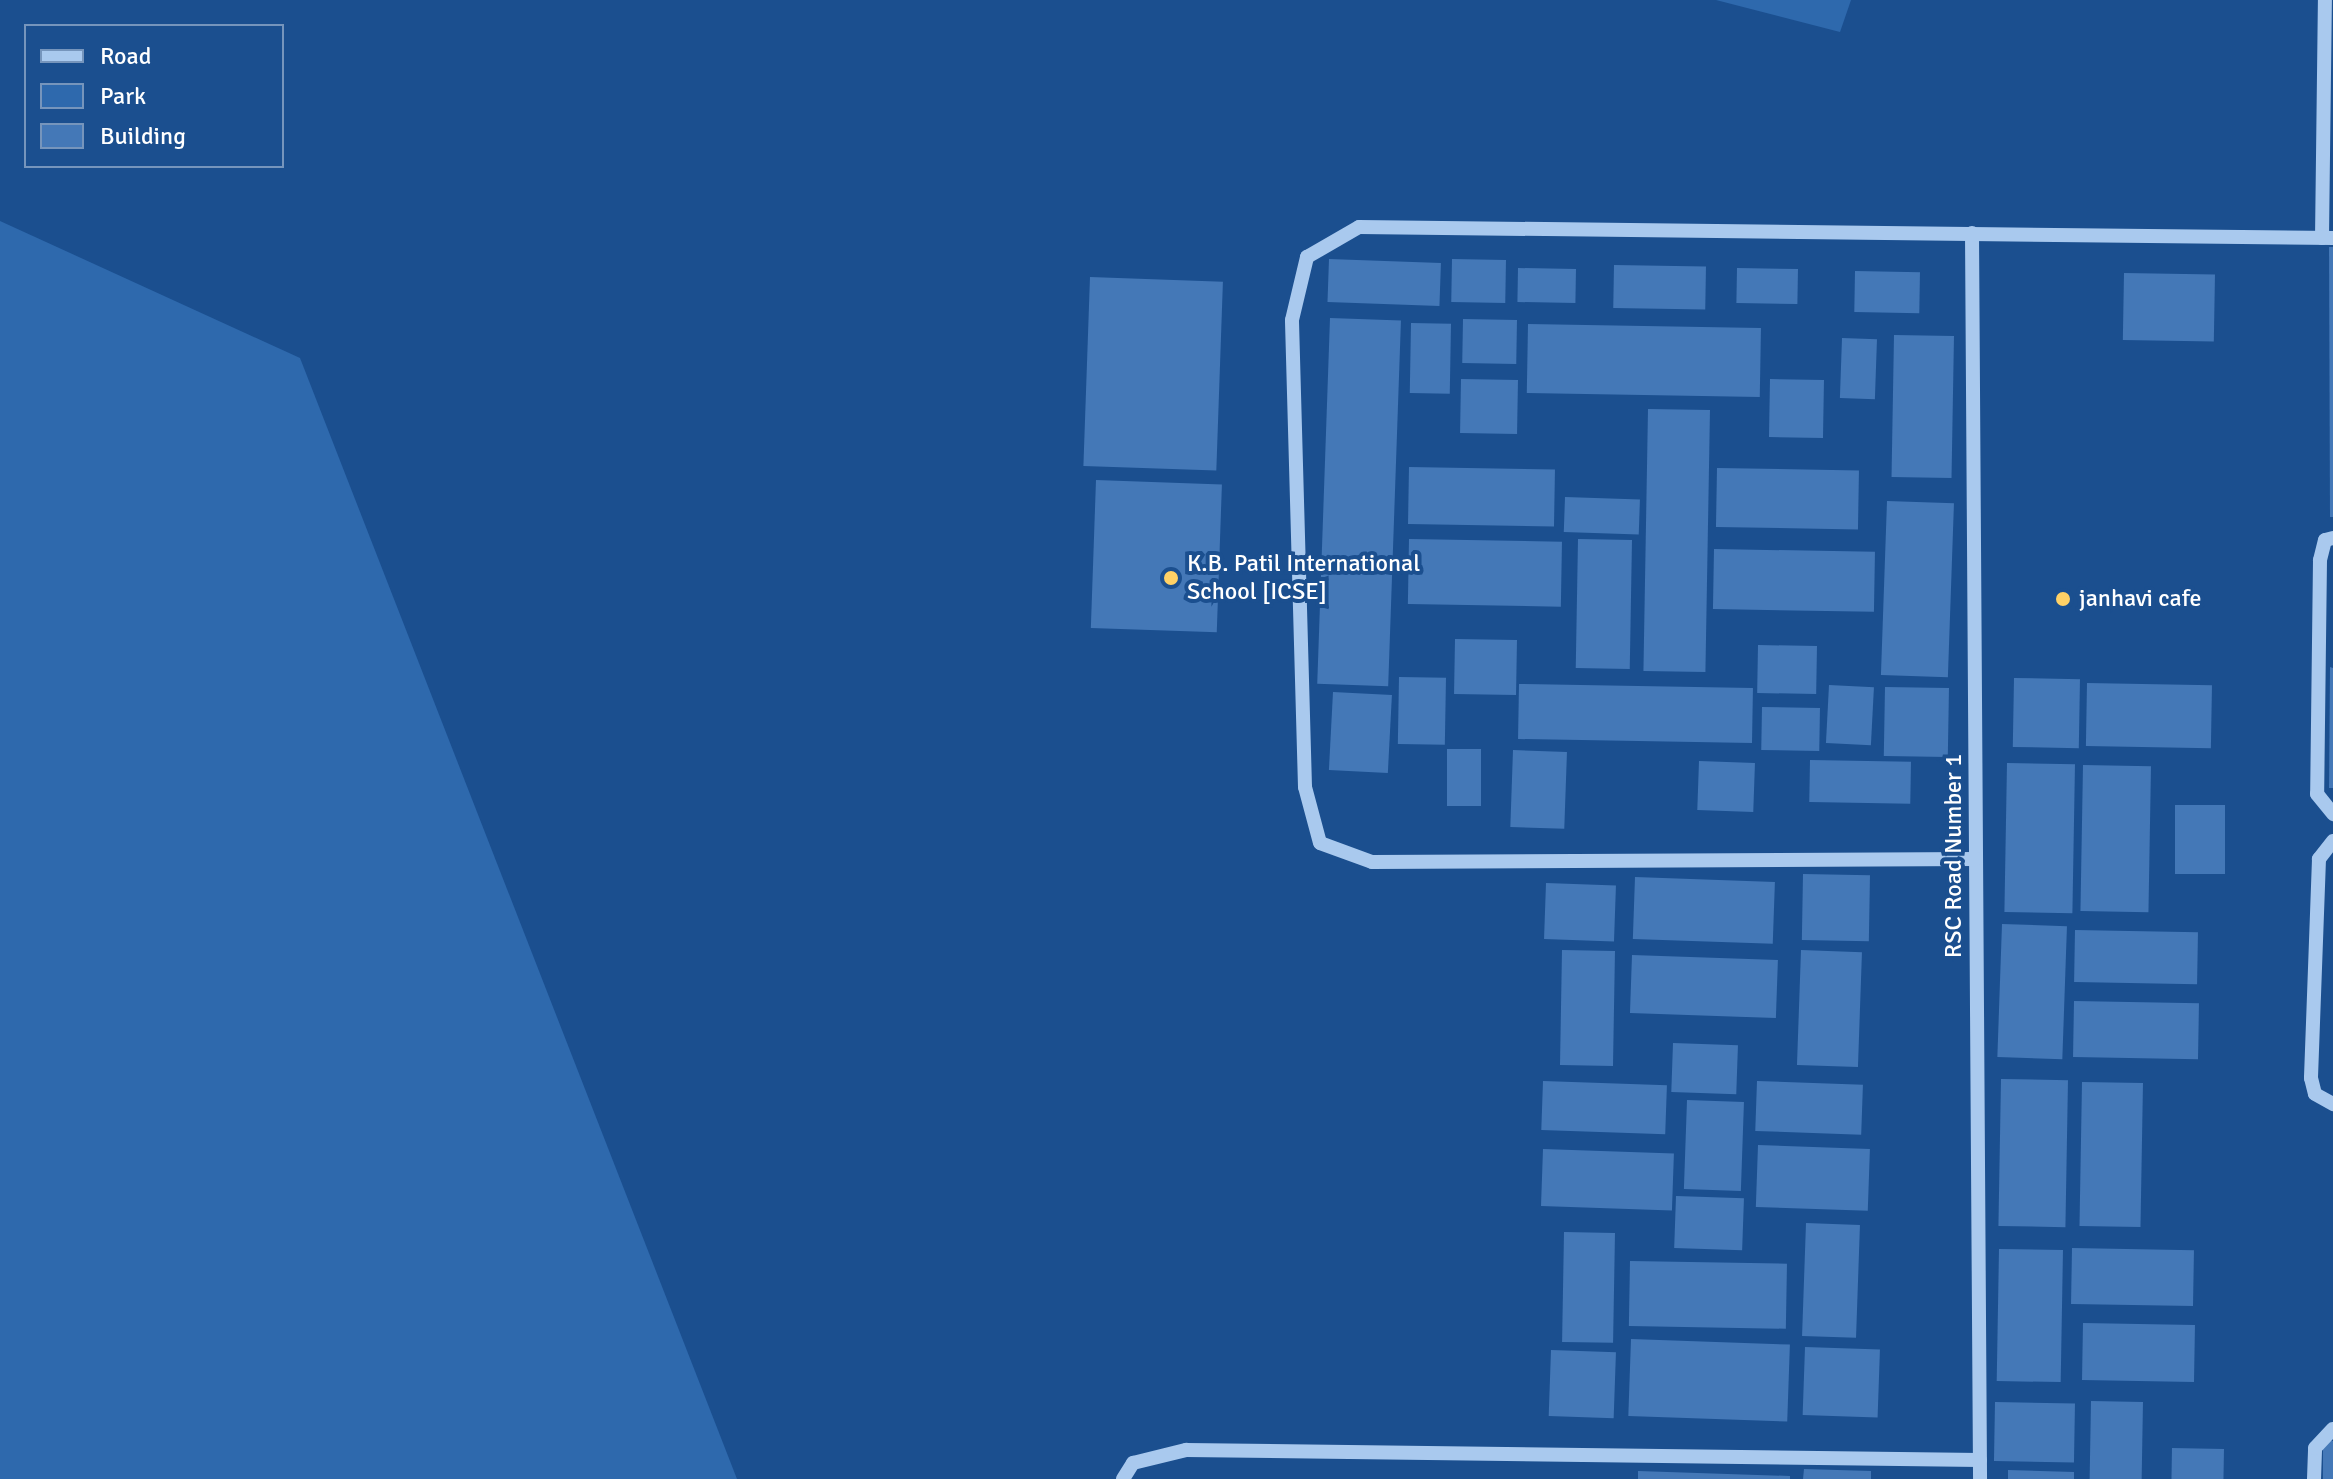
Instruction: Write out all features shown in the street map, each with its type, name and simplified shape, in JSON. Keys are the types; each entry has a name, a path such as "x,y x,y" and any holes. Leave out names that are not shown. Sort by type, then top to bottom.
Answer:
{"street":[{"path":"1976,859 1372,862 1320,843 1305,787 1292,320 1307,257 1359,227 2327,238 2325,0"},
{"name":"RSC Road Number 1","path":"1972,233 1980,1479"},
{"path":"2333,538 2325,540 2320,560 2317,794 2333,814"},
{"path":"2333,841 2319,859 2311,1078 2315,1094 2333,1104"},
{"path":"2314,1479 2315,1448 2333,1429"},
{"path":"1123,1479 1133,1463 1186,1450 1980,1460"}],"green space":[{"path":"1716,0 1851,0 1840,32"},
{"path":"0,221 300,358 737,1479 0,1479"}],"building":[{"path":"2329,247 2333,247 2333,517 2330,517"},
{"path":"1329,259 1441,263 1439,306 1327,302"},
{"path":"1452,259 1506,260 1505,303 1451,302"},
{"path":"1614,265 1706,267 1705,310 1613,308"},
{"path":"1518,268 1576,269 1575,303 1517,302"},
{"path":"1737,268 1798,269 1797,304 1736,303"},
{"path":"1855,271 1920,272 1919,313 1854,312"},
{"path":"2124,273 2215,275 2214,342 2123,340"},
{"path":"1090,277 1223,282 1216,471 1083,466"},
{"path":"1330,318 1401,320 1388,686 1317,684"},
{"path":"1463,319 1517,320 1516,364 1462,363"},
{"path":"1411,323 1451,324 1450,394 1410,393"},
{"path":"1528,324 1761,328 1760,397 1527,393"},
{"path":"1894,335 1954,336 1952,478 1892,477"},
{"path":"1842,338 1877,339 1875,399 1840,398"},
{"path":"1461,379 1518,380 1517,434 1460,433"},
{"path":"1770,379 1824,380 1823,438 1769,437"},
{"path":"1648,409 1710,410 1705,672 1643,671"},
{"path":"1409,467 1555,470 1554,527 1408,524"},
{"path":"1717,468 1859,470 1858,529 1716,527"},
{"path":"1096,480 1222,484 1217,632 1091,628"},
{"path":"1565,497 1640,500 1639,535 1564,532"},
{"path":"1887,501 1954,503 1948,677 1881,675"},
{"path":"1409,539 1562,542 1561,607 1408,604"},
{"path":"1578,539 1632,540 1630,669 1576,668"},
{"path":"1714,549 1875,552 1874,612 1713,609"},
{"path":"1455,639 1517,640 1516,695 1454,694"},
{"path":"1758,645 1817,646 1816,694 1757,693"},
{"path":"2330,667 2333,668 2333,788 2329,788"},
{"path":"1399,677 1446,678 1445,745 1398,744"},
{"path":"2014,678 2080,679 2079,748 2013,747"},
{"path":"2087,683 2212,685 2211,748 2086,746"},
{"path":"1519,684 1753,688 1752,743 1518,739"},
{"path":"1829,685 1874,687 1871,745 1826,743"},
{"path":"1885,687 1949,688 1948,757 1884,756"},
{"path":"1333,692 1392,695 1388,773 1329,770"},
{"path":"1762,707 1820,708 1819,751 1761,750"},
{"path":"1447,749 1481,749 1481,806 1447,806"},
{"path":"1513,750 1567,752 1564,829 1510,827"},
{"path":"1810,760 1911,762 1910,804 1809,802"},
{"path":"1699,761 1755,763 1753,812 1697,810"},
{"path":"2007,763 2075,764 2072,913 2004,912"},
{"path":"2083,765 2151,766 2148,912 2080,911"},
{"path":"2175,805 2225,805 2225,874 2175,874"},
{"path":"1803,874 1870,875 1869,941 1802,940"},
{"path":"1635,877 1775,882 1773,944 1633,939"},
{"path":"1546,883 1616,885 1614,941 1544,939"},
{"path":"2002,924 2067,926 2062,1059 1997,1057"},
{"path":"2075,930 2198,932 2197,984 2074,982"},
{"path":"1562,950 1615,951 1613,1066 1560,1065"},
{"path":"1801,950 1862,952 1858,1067 1797,1065"},
{"path":"1632,955 1778,960 1776,1018 1630,1013"},
{"path":"2074,1001 2199,1003 2198,1059 2073,1057"},
{"path":"1673,1043 1738,1045 1736,1094 1671,1092"},
{"path":"2001,1079 2068,1080 2065,1227 1998,1226"},
{"path":"1543,1081 1667,1085 1665,1134 1541,1130"},
{"path":"1757,1081 1863,1085 1861,1135 1755,1131"},
{"path":"2082,1082 2143,1083 2140,1227 2079,1226"},
{"path":"1687,1100 1744,1102 1741,1191 1684,1189"},
{"path":"1758,1145 1870,1149 1868,1211 1756,1207"},
{"path":"1543,1149 1674,1154 1672,1211 1541,1206"},
{"path":"1676,1196 1744,1198 1742,1250 1674,1248"},
{"path":"1806,1223 1860,1225 1856,1338 1802,1336"},
{"path":"1564,1232 1615,1233 1613,1343 1562,1342"},
{"path":"2072,1248 2194,1250 2193,1306 2071,1304"},
{"path":"1999,1249 2063,1250 2061,1382 1997,1381"},
{"path":"1630,1261 1787,1264 1786,1329 1629,1326"},
{"path":"2083,1323 2195,1325 2194,1382 2082,1380"},
{"path":"1631,1339 1790,1345 1787,1422 1628,1416"},
{"path":"1805,1347 1880,1350 1878,1418 1803,1415"},
{"path":"1551,1350 1616,1352 1614,1418 1549,1416"},
{"path":"2091,1401 2143,1402 2142,1479 2090,1479"},
{"path":"1995,1402 2075,1403 2074,1462 1994,1461"},
{"path":"2323,1441 2333,1441 2333,1479 2323,1479"},
{"path":"2172,1448 2224,1449 2223,1479 2171,1479"},
{"path":"1804,1469 1871,1471 1871,1479 1803,1479"},
{"path":"2008,1470 2074,1472 2074,1479 2008,1479"},
{"path":"1638,1471 1790,1476 1790,1479 1638,1479"}],"place":[{"name":"K.B. Patil International School [ICSE]","path":"1171,578"},
{"name":"janhavi cafe","path":"2063,599"}]}
